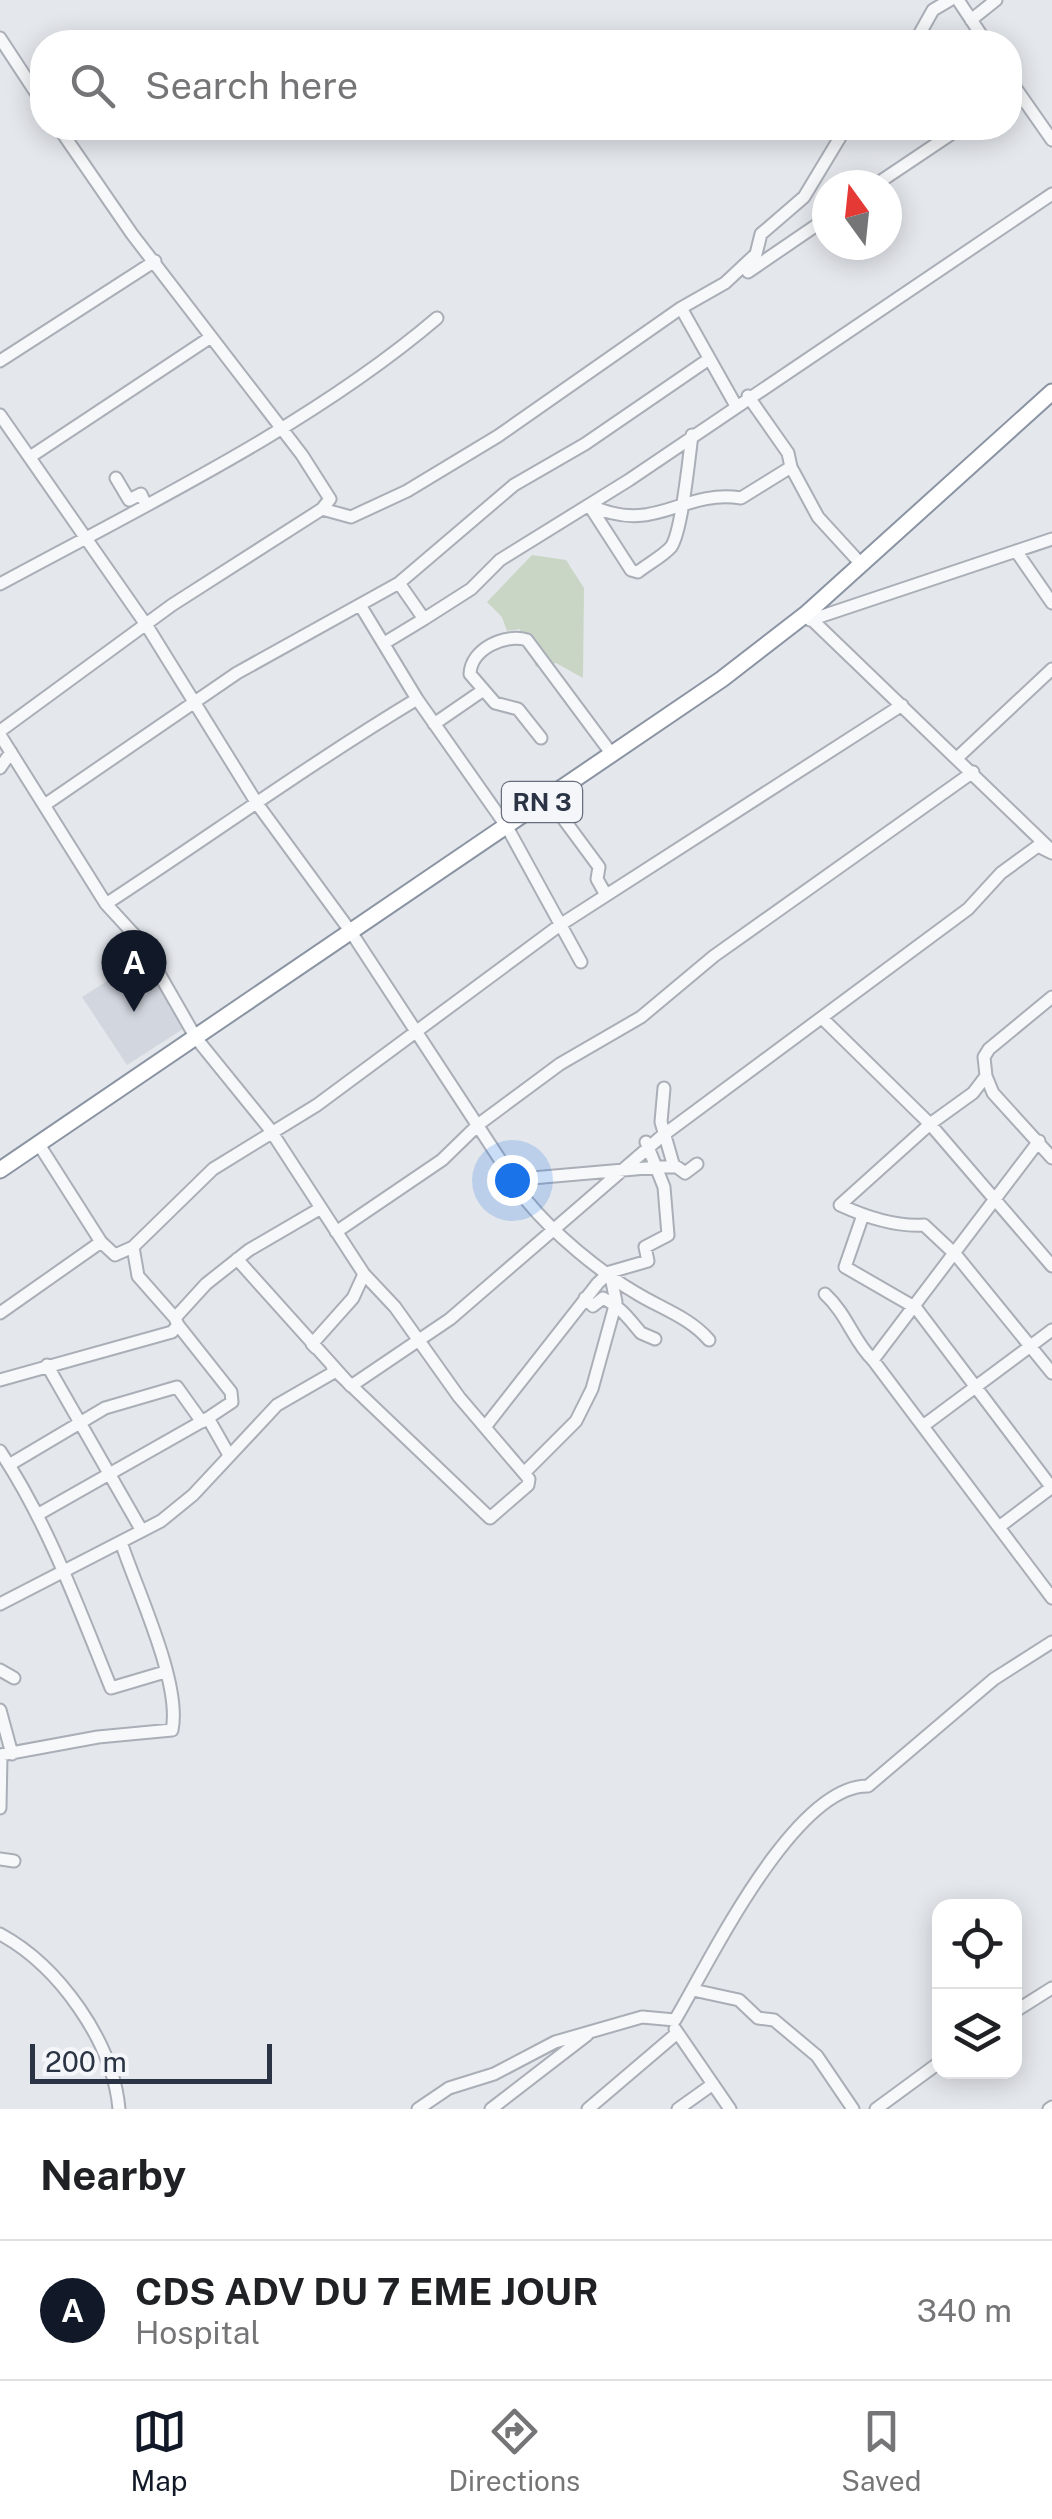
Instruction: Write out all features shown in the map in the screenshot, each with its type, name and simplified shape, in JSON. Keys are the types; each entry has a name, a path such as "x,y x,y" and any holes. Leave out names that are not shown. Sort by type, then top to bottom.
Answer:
{"highway":[{"name":"RN 3","path":"0,1170 808,618 861,564 1052,392"}],"street":[{"path":"922,30 933,10 950,0"},
{"path":"958,0 978,30"},
{"path":"971,20 996,0"},
{"path":"0,38 30,84"},
{"path":"1022,101 1052,140"},
{"path":"69,140 330,499 322,509 146,626 0,733 106,904 141,942 196,1038 273,1134 364,1274 524,1473 528,1484 490,1518 336,1371 237,1259"},
{"path":"683,312 748,265 756,254 761,234 804,196 838,140"},
{"path":"898,170 942,140"},
{"path":"386,642 471,589 500,560 589,505 1052,194"},
{"path":"322,509 352,516 407,491 498,436 812,228"},
{"path":"0,362 155,260"},
{"path":"683,312 736,404"},
{"path":"0,584 85,542 357,381 437,318"},
{"path":"30,456 211,337"},
{"path":"46,804 237,673 399,583 514,485 585,444 709,359"},
{"path":"748,396 788,453 791,468 818,517 861,564"},
{"path":"0,415 146,626 258,805 351,932 480,1124 509,1180 552,1231 631,1290 694,1322 709,1340"},
{"path":"589,505 631,570 638,572 670,546 680,524 692,435"},
{"path":"589,505 614,515 644,518 717,494 741,498 791,468"},
{"path":"116,478 128,500 141,494 146,505"},
{"path":"1052,539 808,618 973,772 1052,852"},
{"path":"1016,551 1052,603"},
{"path":"399,583 424,618"},
{"path":"360,605 434,724 507,827 581,962"},
{"path":"541,738 518,709 496,704 470,674 473,662 497,641 522,637 611,753"},
{"path":"957,758 1052,670"},
{"path":"434,724 482,691"},
{"path":"106,904 258,805 324,755 417,698"},
{"path":"114,1254 133,1246 213,1169 273,1134 560,925 902,704"},
{"path":"0,768 11,752"},
{"path":"336,1232 442,1160 480,1124 560,1064 641,1016 714,956 973,772"},
{"path":"548,798 599,867 597,879 606,894"},
{"path":"352,1386 450,1319 647,1144 666,1134 968,909 1025,853 1038,846 1052,852"},
{"path":"1052,998 984,1057 993,1093 1052,1158"},
{"path":"822,1018 930,1124 1052,1266"},
{"path":"986,1076 973,1093 930,1124 840,1205 909,1226 924,1225 956,1255 1052,1373"},
{"path":"664,1088 661,1122 674,1167"},
{"path":"874,1360 1040,1141"},
{"path":"36,1515 205,1420 231,1403 233,1396 134,1270 101,1242 38,1143"},
{"path":"484,1428 585,1298 610,1272 648,1261 645,1247 668,1235 664,1187 647,1144"},
{"path":"509,1180 656,1167 674,1167 685,1173 697,1164"},
{"path":"0,1380 167,1334 237,1259 321,1208"},
{"path":"863,1215 845,1267 916,1308 1052,1488 998,1527"},
{"path":"0,1313 101,1242"},
{"path":"133,1246 134,1270"},
{"path":"524,1473 576,1421 592,1389 616,1305 610,1272"},
{"path":"312,1344 353,1298 364,1274"},
{"path":"825,1294 841,1308 863,1350 1052,1598"},
{"path":"585,1298 593,1306 603,1298 616,1305 634,1318 641,1333 655,1338"},
{"path":"923,1426 1052,1330"},
{"path":"312,1344 352,1386"},
{"path":"47,1365 142,1531"},
{"path":"0,1604 177,1510 277,1405 336,1371"},
{"path":"9,1465 105,1408 177,1388 230,1455"},
{"path":"0,1451 36,1515 93,1637 112,1688 165,1672"},
{"path":"4,1755 172,1730 175,1716 165,1672 121,1542"},
{"path":"730,2109 676,2034 675,2020 760,1873 803,1822 856,1786 868,1786 994,1679 1052,1642"},
{"path":"0,1670 14,1678"},
{"path":"0,1710 4,1755 0,1808"},
{"path":"0,1859 14,1861"},
{"path":"0,1934 41,1967 78,2009 105,2054 119,2109"},
{"path":"1022,2007 1052,1988"},
{"path":"693,1990 739,2000 758,2018 774,2020 817,2056 853,2109"},
{"path":"418,2109 460,2083 494,2074 555,2042 642,2017 675,2020"},
{"path":"491,2109 593,2031"},
{"path":"588,2109 676,2034"},
{"path":"876,2109 932,2068"},
{"path":"678,2109 714,2084"}],"shaded area":[{"path":"121,959 128,969 142,960 186,1027 127,1065 82,997 115,976 110,966"}],"green space":[{"path":"532,555 566,560 584,588 583,678 556,663 536,667 528,647 517,640 520,629 507,631 502,617 487,602"}],"place":[{"name":"CDS ADV DU 7 EME JOUR","path":"134,1012"}]}
